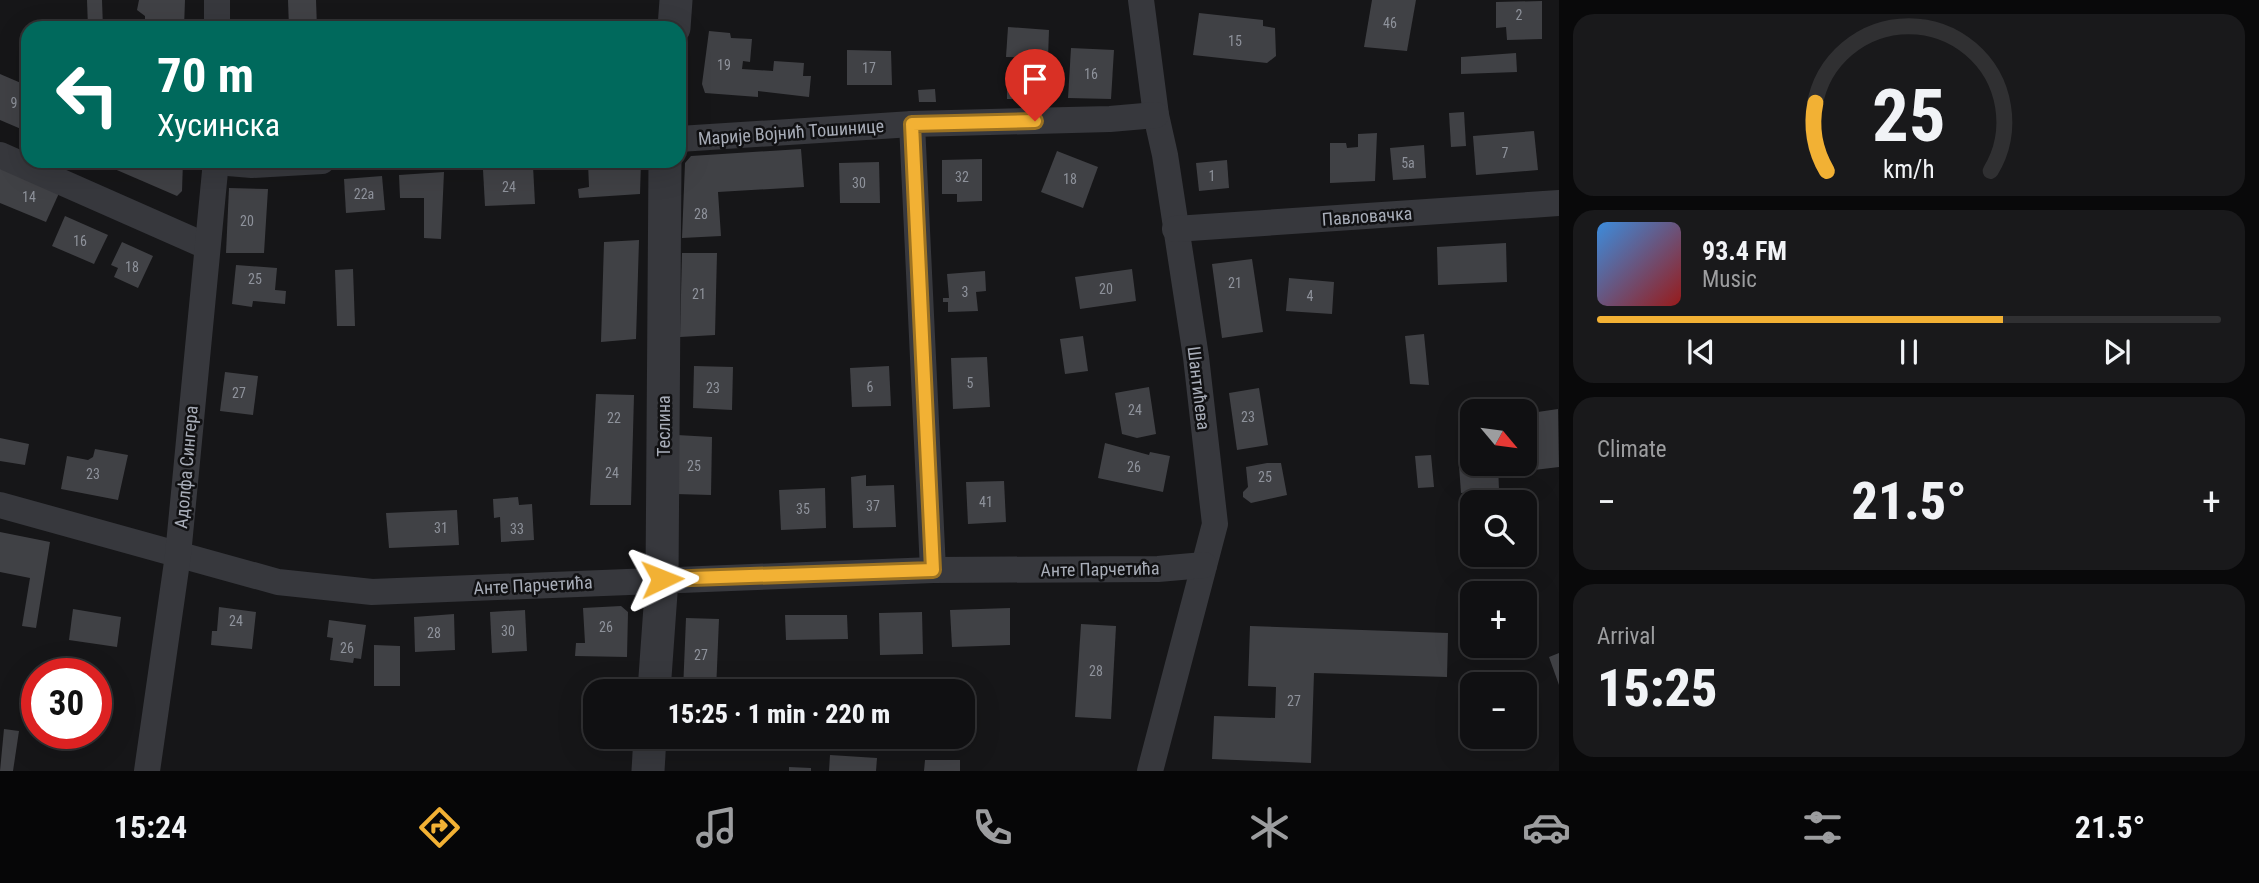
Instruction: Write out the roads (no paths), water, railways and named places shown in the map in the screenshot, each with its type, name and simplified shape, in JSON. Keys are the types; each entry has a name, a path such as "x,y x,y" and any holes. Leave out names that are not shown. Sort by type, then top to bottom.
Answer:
{"street":[{"path":"217,0 217,21"},
{"path":"674,21 676,0"},
{"name":"Шантићева","path":"1141,0 1156,115 1165,155 1196,357 1215,524 1150,771"},
{"name":"Марије Војнић Тошинице","path":"686,139 912,124 1110,119 1156,115"},
{"path":"912,124 933,570"},
{"path":"0,155 21,164"},
{"path":"29,168 206,246"},
{"name":"Адолфа Сингера","path":"147,771 178,555 215,168"},
{"name":"Теслина","path":"655,679 662,579 664,168"},
{"name":"Павловачка","path":"1175,229 1559,203"},
{"name":"Анте Парчетића","path":"0,505 278,582 372,592 933,570 1158,569 1204,565"},
{"path":"648,771 649,749"}]}
